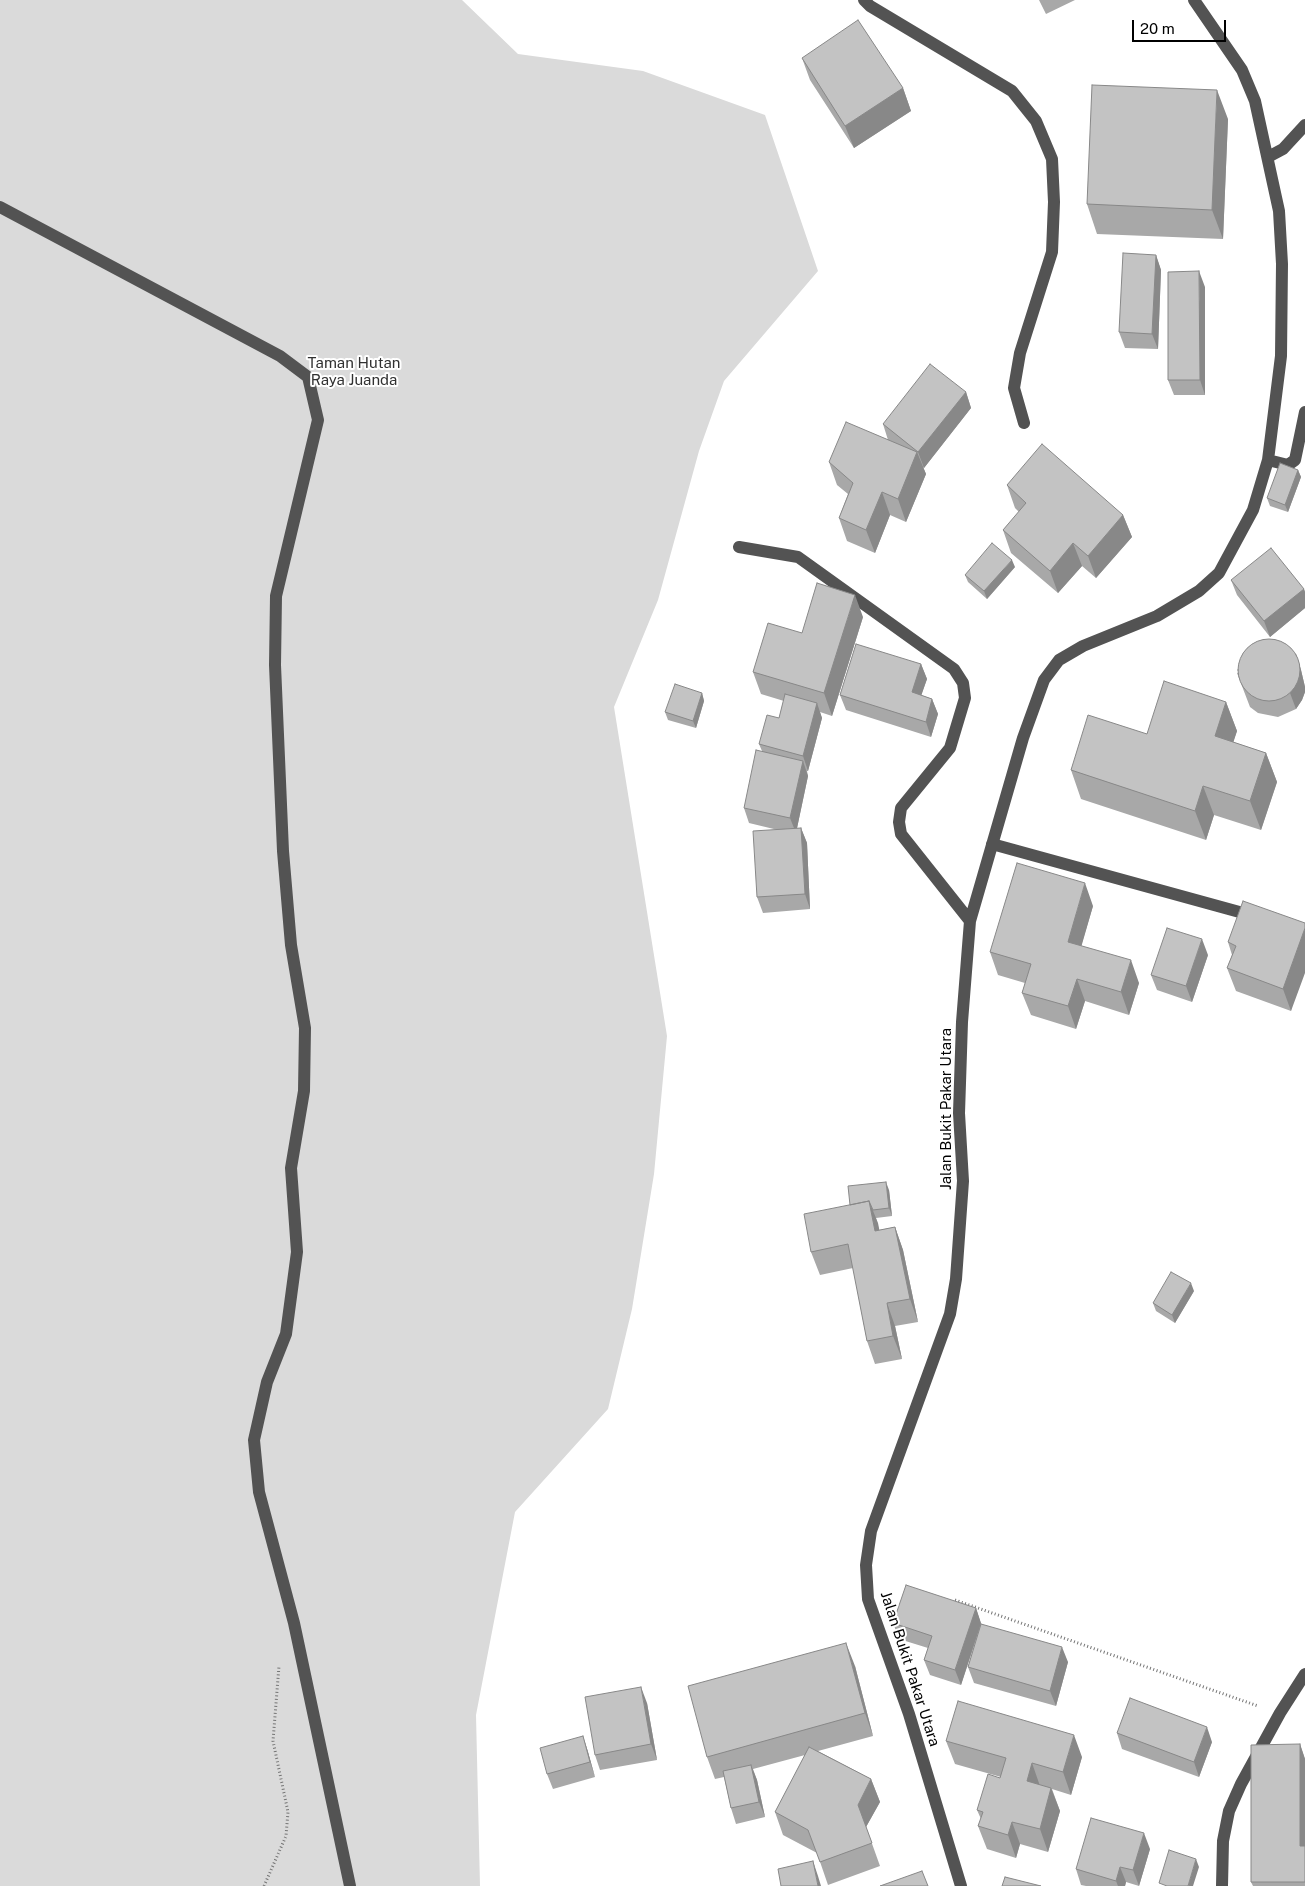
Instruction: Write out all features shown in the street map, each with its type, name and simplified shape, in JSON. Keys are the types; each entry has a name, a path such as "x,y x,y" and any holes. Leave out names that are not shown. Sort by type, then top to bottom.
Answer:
{"street":[{"path":"864,0 870,6 1012,92 1036,121 1052,159 1054,202 1052,252 1020,353 1014,388 1024,423"},
{"name":"Jalan Bukit Pakar Utara","path":"961,1886 909,1714 868,1599 866,1565 871,1531 950,1314 956,1279 963,1181 959,1113 962,1022 970,922 1023,738 1044,680 1059,660 1083,646 1156,616 1199,591 1219,573 1254,510 1268,460 1274,426 1281,356 1282,264 1279,211 1255,102 1242,70 1194,0"},
{"path":"1268,157 1283,149 1305,125"},
{"path":"0,207 280,356 308,377 318,420 276,596 275,665 284,860 291,945 305,1028 304,1091 291,1168 297,1252 286,1334 267,1382 254,1440 260,1492 294,1624 350,1886"},
{"path":"1268,460 1288,465 1295,460 1305,412"},
{"path":"739,547 798,557 954,669 963,683 965,698 950,748 901,808 899,822 901,834 970,922"},
{"path":"992,844 1267,920"},
{"path":"1222,1886 1223,1841 1229,1811 1241,1784 1280,1713 1305,1674"}],"path":[{"path":"954,1600 1280,1713"},
{"path":"264,1886 286,1836 288,1812 273,1741 277,1672 280,1664"}],"green space":[{"name":"Taman Hutan Raya Juanda","path":"0,0 462,0 518,54 643,71 765,115 818,271 724,381 699,451 658,600 614,707 667,1036 654,1174 632,1309 608,1409 515,1512 476,1715 480,1886 0,1886"}],"building":[{"path":"858,20 903,88 845,126 802,58"},
{"path":"1092,85 1217,90 1212,210 1087,204"},
{"path":"1123,253 1156,255 1152,334 1119,332"},
{"path":"1199,271 1200,380 1168,380 1168,272"},
{"path":"930,364 966,392 918,452 883,424"},
{"path":"846,422 917,452 898,499 882,492 866,530 839,518 853,483 829,462"},
{"path":"1042,444 1123,515 1088,556 1073,543 1050,571 1003,530 1026,503 1007,485"},
{"path":"1280,463 1298,470 1285,505 1267,498"},
{"path":"992,543 1012,560 984,591 965,575"},
{"path":"1271,548 1304,589 1264,621 1231,580"},
{"path":"817,583 855,595 824,693 753,672 768,623 802,633"},
{"path":"1269,639 1281,641 1291,648 1298,658 1300,670 1298,682 1291,692 1281,699 1269,701 1257,699 1247,692 1240,682 1238,670 1240,658 1247,648 1257,641"},
{"path":"856,644 921,664 912,692 932,699 926,722 840,695"},
{"path":"1164,681 1226,702 1215,736 1266,753 1250,801 1203,786 1195,811 1071,770 1088,715 1147,734"},
{"path":"675,684 702,693 693,721 665,712"},
{"path":"785,694 817,703 803,756 759,744 767,715 779,718"},
{"path":"756,750 803,761 790,818 744,808"},
{"path":"801,828 805,894 757,897 753,831"},
{"path":"1017,863 1085,883 1068,942 1131,960 1121,992 1077,979 1068,1006 1022,993 1031,964 990,952"},
{"path":"1243,901 1305,923 1305,928 1283,989 1227,968 1236,946 1228,942"},
{"path":"1167,928 1202,939 1186,986 1151,975"},
{"path":"886,1182 889,1208 873,1210 869,1201 850,1205 848,1186"},
{"path":"869,1201 875,1231 895,1227 910,1299 887,1303 893,1336 867,1341 848,1244 811,1252 804,1214"},
{"path":"1171,1272 1191,1283 1172,1315 1153,1303"},
{"path":"906,1585 976,1608 955,1670 924,1660 932,1636 893,1623"},
{"path":"981,1624 1062,1647 1050,1691 968,1667"},
{"path":"846,1643 865,1713 707,1757 688,1686"},
{"path":"641,1687 651,1744 595,1755 585,1697"},
{"path":"1130,1698 1207,1727 1194,1762 1117,1733"},
{"path":"958,1701 1074,1735 1063,1772 1032,1763 1027,1781 1051,1788 1040,1829 1012,1822 1008,1835 978,1826 983,1812 977,1810 988,1774 1000,1778 1006,1758 946,1741"},
{"path":"583,1736 590,1762 547,1774 540,1748"},
{"path":"1300,1744 1300,1846 1305,1846 1305,1882 1251,1882 1251,1745"},
{"path":"809,1747 871,1779 858,1805 872,1843 820,1862 808,1830 775,1812"},
{"path":"751,1765 759,1802 731,1808 723,1771"},
{"path":"1091,1818 1144,1833 1133,1870 1120,1867 1116,1881 1076,1869"},
{"path":"1169,1850 1196,1859 1188,1886 1167,1886 1159,1883"},
{"path":"813,1861 818,1886 781,1886 778,1869"},
{"path":"922,1871 928,1886 880,1886"},
{"path":"1005,1877 1041,1886 1002,1886"}]}
